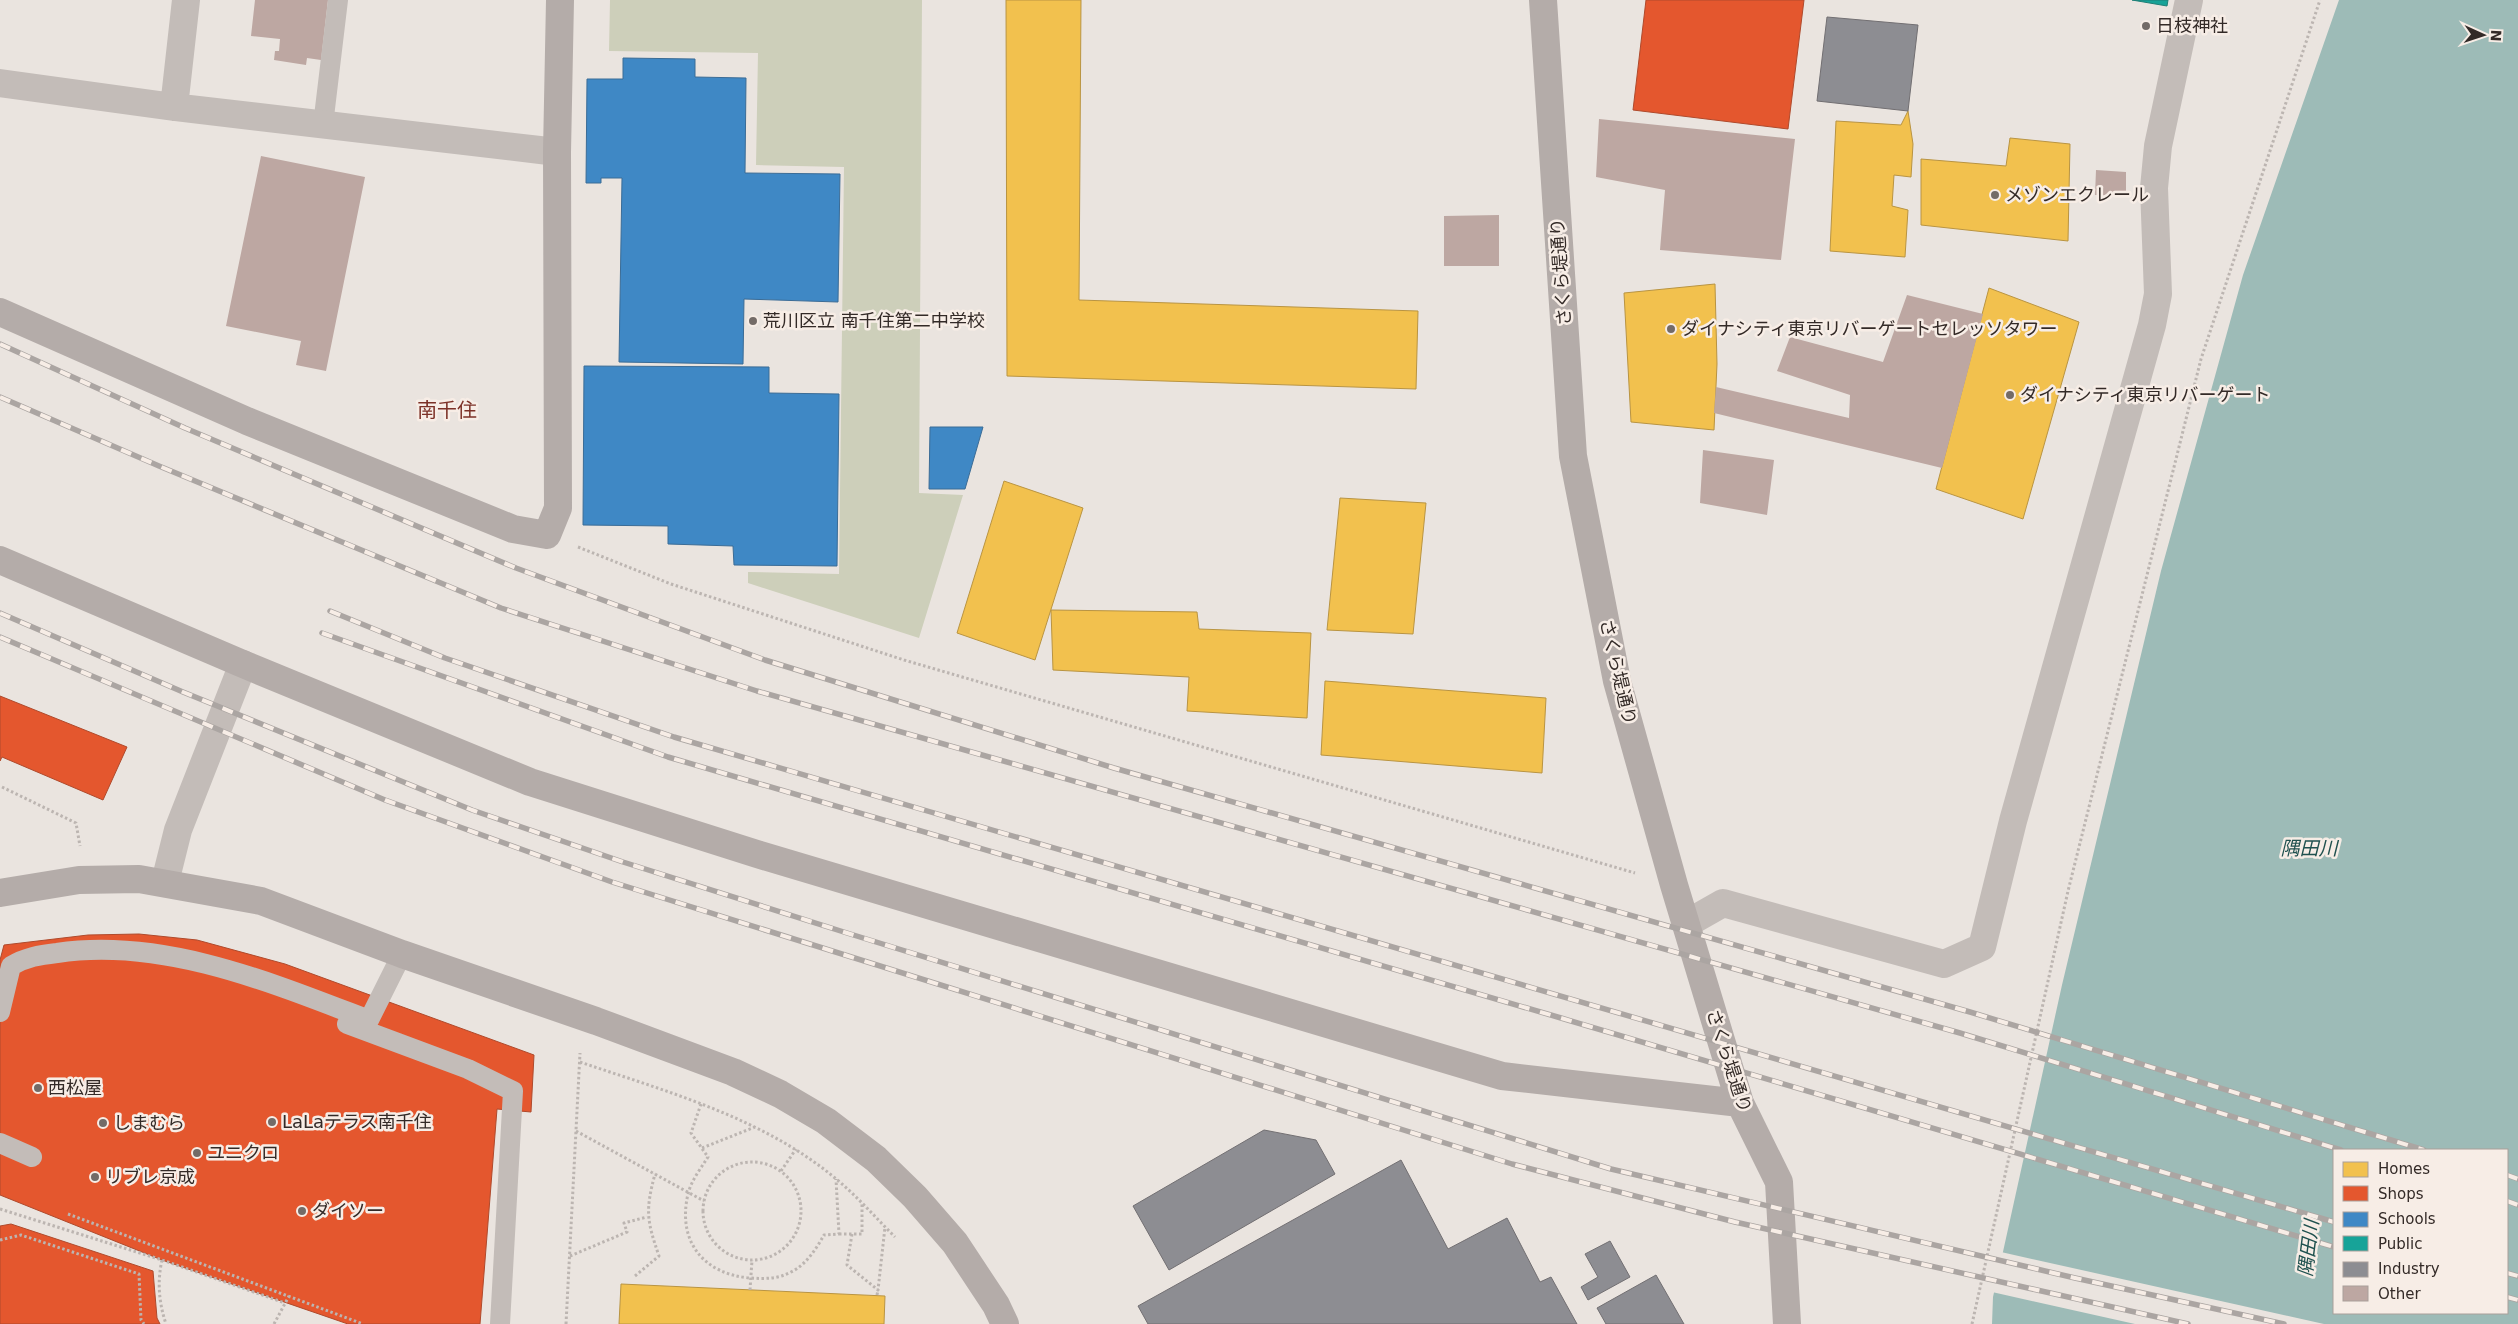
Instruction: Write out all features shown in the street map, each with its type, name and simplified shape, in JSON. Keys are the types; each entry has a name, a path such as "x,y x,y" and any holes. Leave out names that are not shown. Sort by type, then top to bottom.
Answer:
{"street":[{"path":"174,108 186,0"},
{"path":"0,312 311,447 514,529 547,535 558,508 557,152 560,0"},
{"name":"さくら堤通り","path":"1543,0 1573,456 1617,681 1674,885 1740,1103 1779,1182 1787,1324"},
{"path":"1686,924 1724,903 1944,964 1982,947 2013,821 2152,325 2158,294 2154,188 2158,146 2189,0"},
{"path":"0,83 174,108 557,152"},
{"path":"0,560 242,664 530,782 757,854 1502,1076 1740,1103"},
{"path":"165,882 178,830 242,664"},
{"path":"0,893 79,880 139,879 165,882 261,901 402,954 596,1021 732,1072 780,1094 826,1121 876,1159 914,1197 955,1243 996,1305 1005,1324"}],"lane":[{"path":"322,125 338,0"},
{"path":"0,1012 11,966 24,958 78,950 161,953 277,985 369,1020 402,954"},
{"path":"274,998 468,1069 514,1092 500,1324"},
{"path":"0,1143 32,1158"}],"path":[{"path":"1972,1324 2068,891 2201,359 2320,0"},
{"path":"547,535 671,584 904,660 1674,885"},
{"path":"2,786 76,823 82,854"},
{"path":"566,1324 581,1046"},
{"path":"580,1062 701,1104 756,1127 796,1150 836,1179 895,1237"},
{"path":"701,1104 691,1133 708,1157 688,1192 686,1222 691,1244 696,1252 702,1260 716,1269 733,1276 752,1278 779,1277 794,1271 817,1248 824,1235 862,1234 862,1203"},
{"path":"702,1148 756,1127"},
{"path":"576,1131 704,1201"},
{"path":"781,1171 800,1144"},
{"path":"751,1162 766,1164 781,1171 792,1183 799,1197 801,1213 798,1230 790,1244 777,1254 762,1260 746,1260 730,1256 717,1246 708,1233 703,1217 704,1201 715,1179 734,1165 751,1162"},
{"path":"635,1276 659,1256 647,1217 648,1202 655,1174"},
{"path":"836,1179 839,1234"},
{"path":"0,1209 162,1260 285,1303"},
{"path":"68,1214 363,1324"},
{"path":"570,1257 627,1232 624,1223 647,1217"},
{"path":"877,1295 885,1227"},
{"path":"852,1234 848,1265 878,1290"},
{"path":"0,1240 22,1235 139,1274 141,1320 144,1324"},
{"path":"162,1260 158,1278 162,1313 166,1324"},
{"path":"750,1290 752,1260"},
{"path":"274,1324 289,1296"}],"green space":[{"path":"610,0 922,0 919,493 963,495 919,638 748,583 748,572 839,574 844,167 756,165 758,53 609,51"}],"water":[{"name":"隅田川","path":"2339,0 2518,0 2518,1324 1992,1324 1993,1297 2062,985 2161,571 2243,275"}],"pier":[{"path":"2001,1252 2324,1324 2135,1324 1992,1292"}],"building: Homes":[{"path":"1006,0 1081,0 1079,300 1418,311 1416,389 1007,376"},
{"path":"1908,111 1913,144 1911,177 1894,175 1892,206 1908,210 1905,257 1830,251 1836,121 1901,125"},
{"name":"メゾンエクレール","path":"2010,138 2070,144 2068,241 1921,225 1921,159 2006,166"},
{"name":"ダイナシティ東京リバーゲートセレッソタワー","path":"1715,284 1717,364 1714,430 1631,422 1624,293"},
{"name":"ダイナシティ東京リバーゲート","path":"1989,288 2079,322 2023,519 1936,489"},
{"path":"1004,481 1083,508 1035,660 957,633"},
{"path":"1340,498 1426,503 1413,634 1327,630"},
{"path":"1051,610 1197,612 1199,629 1311,633 1307,718 1187,711 1189,677 1053,670"},
{"path":"1325,681 1546,698 1542,773 1321,755"},
{"path":"621,1284 885,1296 884,1324 619,1324"}],"building: Shops":[{"path":"1646,0 1804,0 1788,129 1633,110"},
{"path":"0,696 127,747 103,800 2,757 0,761"},
{"name":"LaLaテラス南千住","path":"139,934 197,940 285,964 534,1055 531,1112 497,1109 480,1324 348,1324 162,1260 0,1195 0,960 4,945 88,935"},
{"path":"11,1224 153,1271 157,1318 160,1324 0,1324 0,1226"}],"building: Schools":[{"path":"623,58 695,59 695,77 746,78 745,173 840,174 838,302 744,299 743,364 619,362 622,178 601,178 601,183 586,183 587,79 623,79"},
{"path":"584,366 769,367 769,393 839,394 837,566 734,565 733,546 668,544 668,526 583,525"},
{"path":"930,427 983,427 965,489 929,489"}],"building: Public":[{"path":"2132,0 2168,0 2167,6"}],"building: Industry":[{"path":"1827,17 1918,25 1908,111 1817,101"},
{"path":"1264,1130 1316,1140 1335,1174 1169,1270 1133,1206"},
{"path":"1401,1160 1448,1249 1507,1218 1540,1282 1551,1277 1577,1324 1148,1324 1138,1306"},
{"path":"1610,1241 1630,1277 1588,1300 1581,1287 1598,1277 1585,1254"},
{"path":"1656,1275 1684,1324 1606,1324 1597,1308"}],"building: Other":[{"path":"255,0 328,0 321,60 307,58 306,65 274,60 275,51 279,51 280,39 251,36"},
{"path":"1599,119 1795,139 1781,260 1660,250 1665,190 1596,177"},
{"path":"261,156 365,177 326,371 296,365 301,341 226,326"},
{"path":"2096,170 2126,172 2126,196 2095,195"},
{"path":"1499,215 1499,266 1444,266 1444,216"},
{"path":"1907,295 1983,314 1942,468 1714,413 1716,387 1849,418 1850,395 1777,371 1790,337 1883,362"},
{"path":"1703,450 1774,460 1767,515 1700,503"}],"railway":[{"path":"0,344 185,428 516,568 765,660 1114,768 1970,1012 2421,1149"},
{"path":"0,397 159,466 501,608 757,691 1960,1033 2338,1149"},
{"path":"330,611 445,658 674,737 2333,1222"},
{"path":"0,613 183,692 472,810 623,862 847,933 1611,1169 2075,1278 2284,1324"},
{"path":"322,633 668,757 1561,1018 2333,1247"},
{"path":"0,637 385,800 612,882 1512,1164 1735,1222 2188,1324"},
{"path":"2508,1175 2518,1179"},
{"path":"2508,1201 2518,1205"},
{"path":"2508,1273 2518,1276"},
{"path":"2508,1297 2518,1300"}],"place":[{"name":"日枝神社","path":"2146,26"},
{"name":"メゾンエクレール","path":"1995,195"},
{"name":"荒川区立 南千住第二中学校","path":"753,321"},
{"name":"ダイナシティ東京リバーゲートセレッソタワー","path":"1671,329"},
{"name":"ダイナシティ東京リバーゲート","path":"2010,395"},
{"name":"西松屋","path":"38,1088"},
{"name":"LaLaテラス南千住","path":"272,1122"},
{"name":"しまむら","path":"103,1123"},
{"name":"ユニクロ","path":"197,1153"},
{"name":"リブレ京成","path":"95,1177"},
{"name":"ダイソー","path":"302,1211"}],"district":[{"name":"南千住","path":"447,410"}]}
